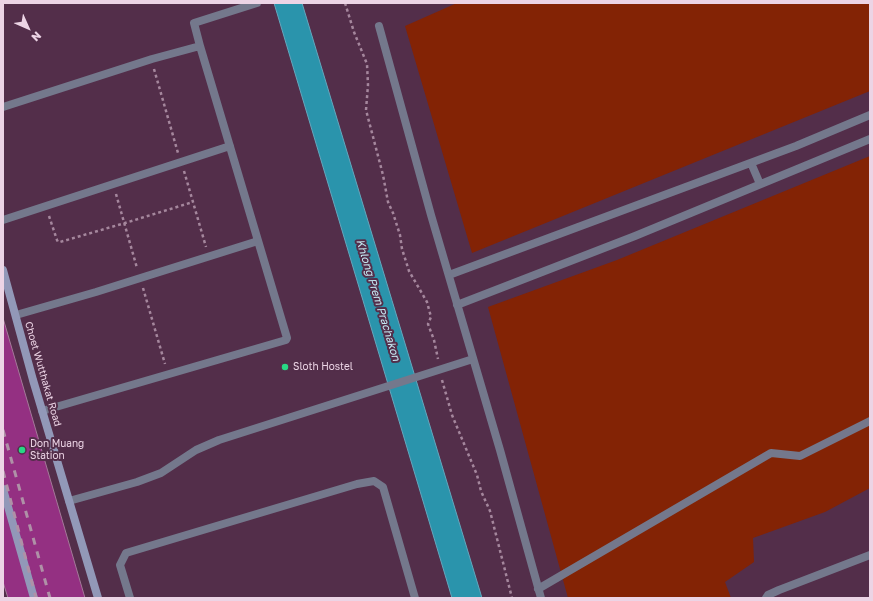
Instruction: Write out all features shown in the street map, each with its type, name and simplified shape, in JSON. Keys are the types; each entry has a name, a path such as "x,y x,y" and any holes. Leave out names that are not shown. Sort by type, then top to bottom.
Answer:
{"main road":[{"name":"Choet Wutthakat Road","path":"3,270 33,380 98,598"},
{"path":"3,489 34,598"}],"street":[{"path":"42,411 286,340 287,338 194,24 256,3"},
{"path":"379,26 541,598"},
{"path":"3,108 152,59 200,46"},
{"path":"449,275 796,146 870,115"},
{"path":"457,305 635,236 870,139"},
{"path":"3,220 230,146"},
{"path":"751,163 760,184"},
{"path":"16,315 96,292 258,241"},
{"path":"69,501 137,482 161,473 196,450 219,440 473,359"},
{"path":"538,589 771,453 800,456 870,421"},
{"path":"130,598 120,565 126,554 357,484 374,481 384,487 415,598"},
{"path":"766,598 768,595 779,590 870,555"}],"path":[{"path":"345,3 354,32 367,64 368,84 366,110 383,175 388,202 400,235 402,249 409,271 427,302 431,317 428,324 434,340 437,371 442,382 452,416 478,476 481,491 490,511 512,598"},
{"path":"45,206 57,240 60,242 125,224 193,202"}],"shaded area":[{"path":"457,3 870,3 870,91 472,253 405,26"},
{"path":"870,156 870,488 825,512 753,538 754,562 725,582 731,598 568,598 488,307 617,260"}],"water":[{"name":"Khlong Prem Prachakon","path":"274,3 302,3 482,598 452,598"}],"building":[{"name":"Don Muang Station","path":"3,318 85,598 8,598 3,582"}],"railway":[{"path":"3,430 50,598"},
{"path":"3,471 36,598"}],"place":[{"name":"Sloth Hostel","path":"285,367"},
{"name":"Don Muang Station","path":"22,450"}]}
